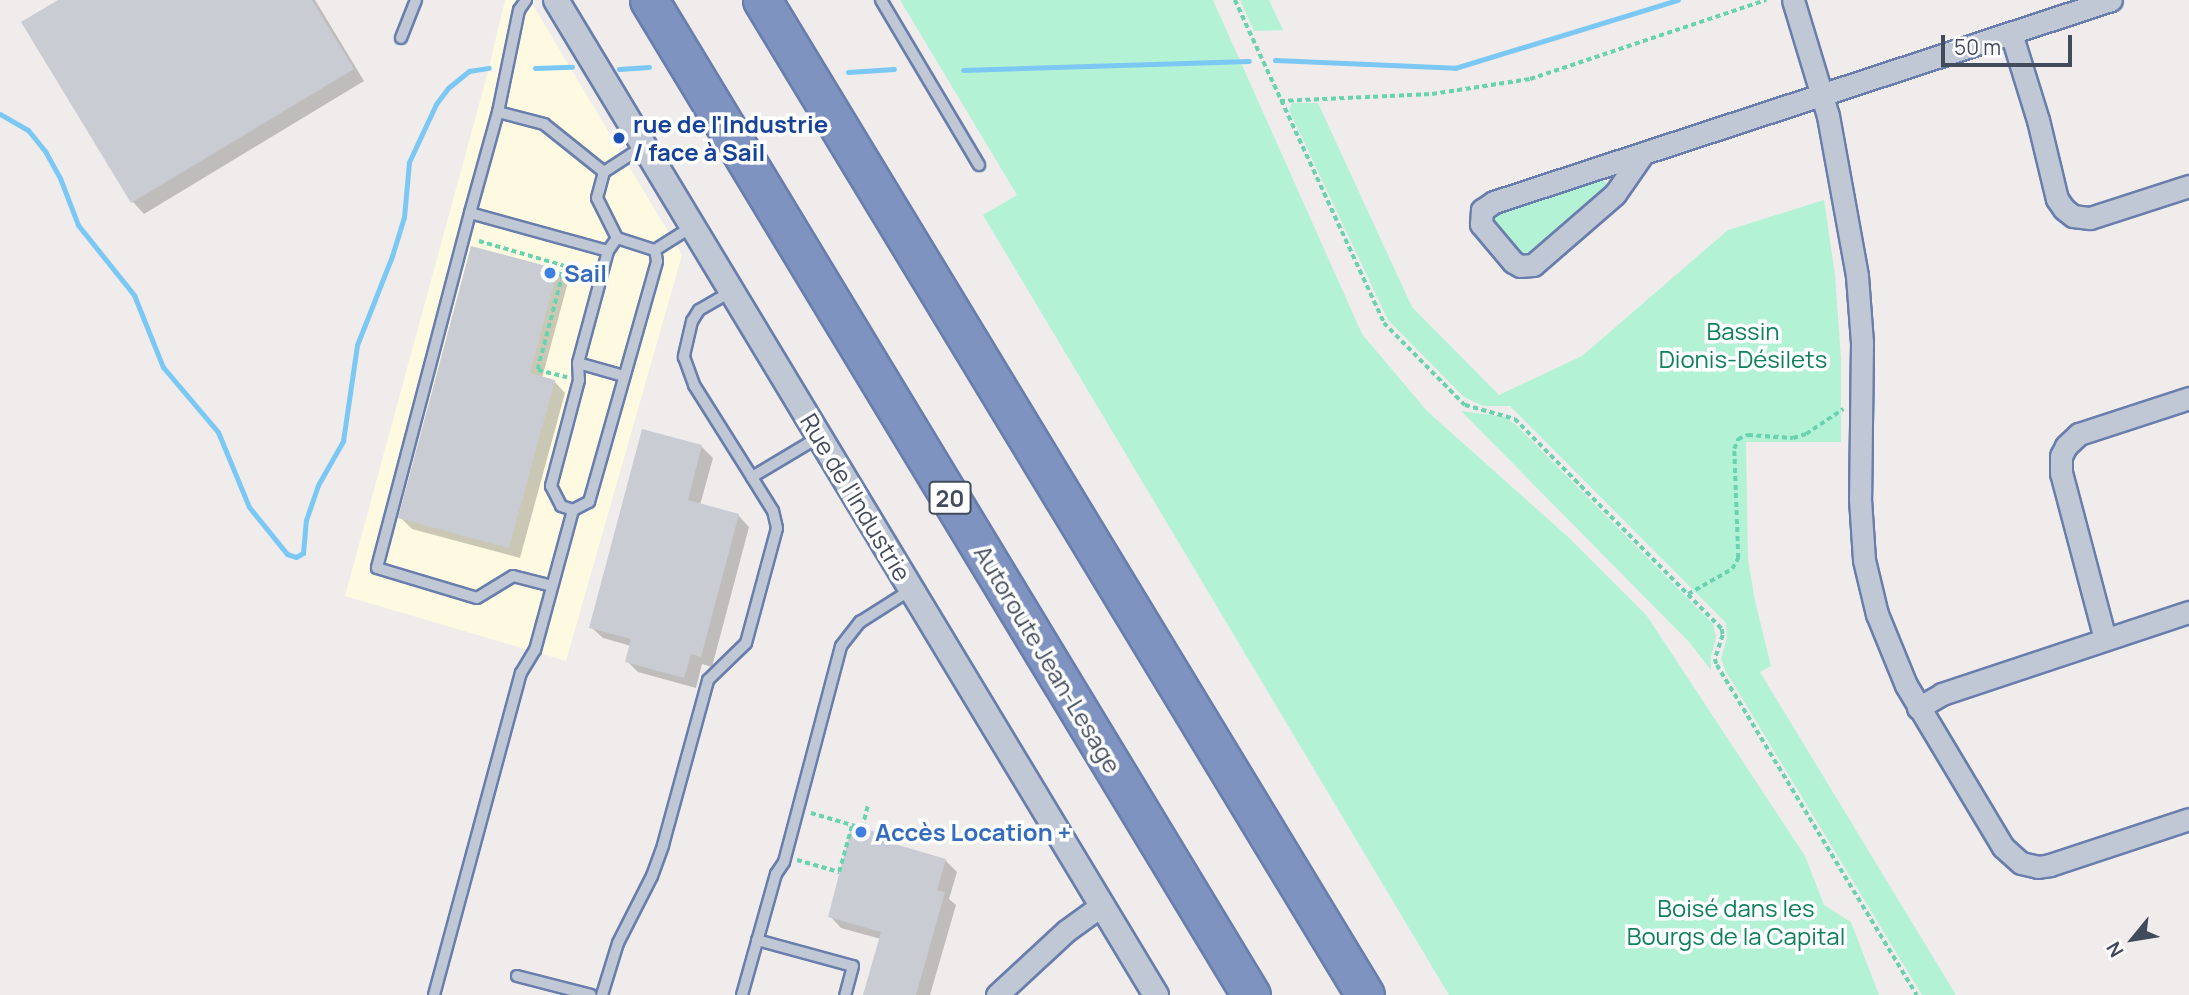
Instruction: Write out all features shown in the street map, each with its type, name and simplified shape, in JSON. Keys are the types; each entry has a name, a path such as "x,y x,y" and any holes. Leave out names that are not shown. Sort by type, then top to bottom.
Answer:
{"highway":[{"name":"Autoroute Jean-Lesage","path":"649,0 1251,995"},
{"path":"762,0 1365,995"}],"street":[{"name":"Rue de l'Industrie","path":"556,0 1156,995"},
{"path":"1793,0 1822,95 1838,164 1857,276 1862,353 1860,499 1864,560 1882,631 1918,708 2003,847 2021,863 2044,866 2189,819"},
{"path":"1642,155 1615,194 1533,265 1520,266 1513,262 1481,224 1480,213 1487,205 2111,0"},
{"path":"2011,33 2038,120 2057,200 2064,209 2078,218 2090,218 2189,186"},
{"path":"2105,639 2061,473 2061,456 2066,446 2079,434 2189,398"},
{"path":"1918,708 1942,694 2189,612"},
{"path":"997,995 1066,931 1101,905"}],"lane":[{"path":"401,38 416,0"},
{"path":"526,0 519,10 498,112 377,568 477,598 513,576 552,586"},
{"path":"881,0 979,164"},
{"path":"498,112 544,124 604,172"},
{"path":"645,146 604,172 597,198 617,238 655,250 693,226"},
{"path":"470,213 608,251"},
{"path":"617,238 608,251 578,363 579,380 551,486 561,506 573,510 589,502 657,261 655,250"},
{"path":"602,995 618,943 652,876 663,845 708,680 746,643 777,528 773,511 694,385 684,357 694,315 732,291"},
{"path":"578,363 624,376"},
{"path":"752,477 820,436"},
{"path":"433,995 521,673 535,650 573,510"},
{"path":"741,995 776,874 785,857 841,646 860,622 912,589"},
{"path":"757,940 853,966 845,995"},
{"path":"517,976 591,995"}],"path":[{"path":"1235,0 1378,313 1391,331 1465,405 1515,419 1722,629 1723,635 1716,656 1717,665 1917,995"},
{"path":"1280,101 1432,94 1530,79 1766,0"},
{"path":"478,243 565,266 538,370 571,377"},
{"path":"557,273 599,285"},
{"path":"1688,594 1732,569 1738,558 1734,449 1738,439 1748,435 1793,438 1806,434 1844,408"},
{"path":"808,812 862,828 868,804"},
{"path":"785,857 839,872 852,825"}],"shaded area":[{"path":"505,0 530,0 682,255 566,661 345,596 486,79"}],"green space":[{"name":"Boisé dans les Bourgs de la Capital","path":"900,0 1213,0 1362,334 1427,411 1567,536 1647,616 1805,856 1824,905 1851,922 1879,995 1449,995 983,215 1017,195"},
{"path":"1240,0 1269,0 1283,30 1254,31"},
{"name":"Bassin Dionis-Désilets","path":"1292,103 1318,103 1412,307 1499,395 1582,356 1728,230 1824,200 1835,275 1841,359 1841,442 1746,442 1748,559 1771,666 1760,672 1956,995 1922,995 1725,670 1721,658 1727,638 1726,623 1510,406 1483,406 1464,397 1388,320 1289,110"},
{"path":"1600,178 1607,183 1607,189 1530,255 1520,253 1493,223 1493,216 1499,211"},
{"path":"1461,411 1505,417 1516,425 1713,624 1716,637 1711,670 1689,642"}],"building":[{"path":"58,0 312,0 354,69 131,203 21,22"},
{"path":"471,246 558,269 530,373 555,380 509,548 398,518"},
{"path":"642,429 702,445 688,500 739,514 701,657 691,654 684,678 625,662 631,639 589,628"},
{"path":"852,825 889,836 888,842 946,859 937,890 945,892 916,995 863,995 881,932 828,917"}],"waterway":[{"path":"1275,60 1455,68 1678,0"},
{"path":"963,70 1249,61"},
{"path":"535,68 572,67"},
{"path":"619,69 649,67"},
{"path":"0,114 28,130 45,151 60,178 78,225 134,295 163,367 218,432 249,507 287,554 296,557 303,553 306,520 318,485 343,441 357,345 392,256 404,217 409,162 436,104 448,88 469,71 489,68"},
{"path":"848,72 894,69"}],"place":[{"name":"rue de l'Industrie / face à Sail","path":"619,138"},
{"name":"Sail","path":"550,273"},
{"name":"Accès Location +","path":"861,832"}]}
